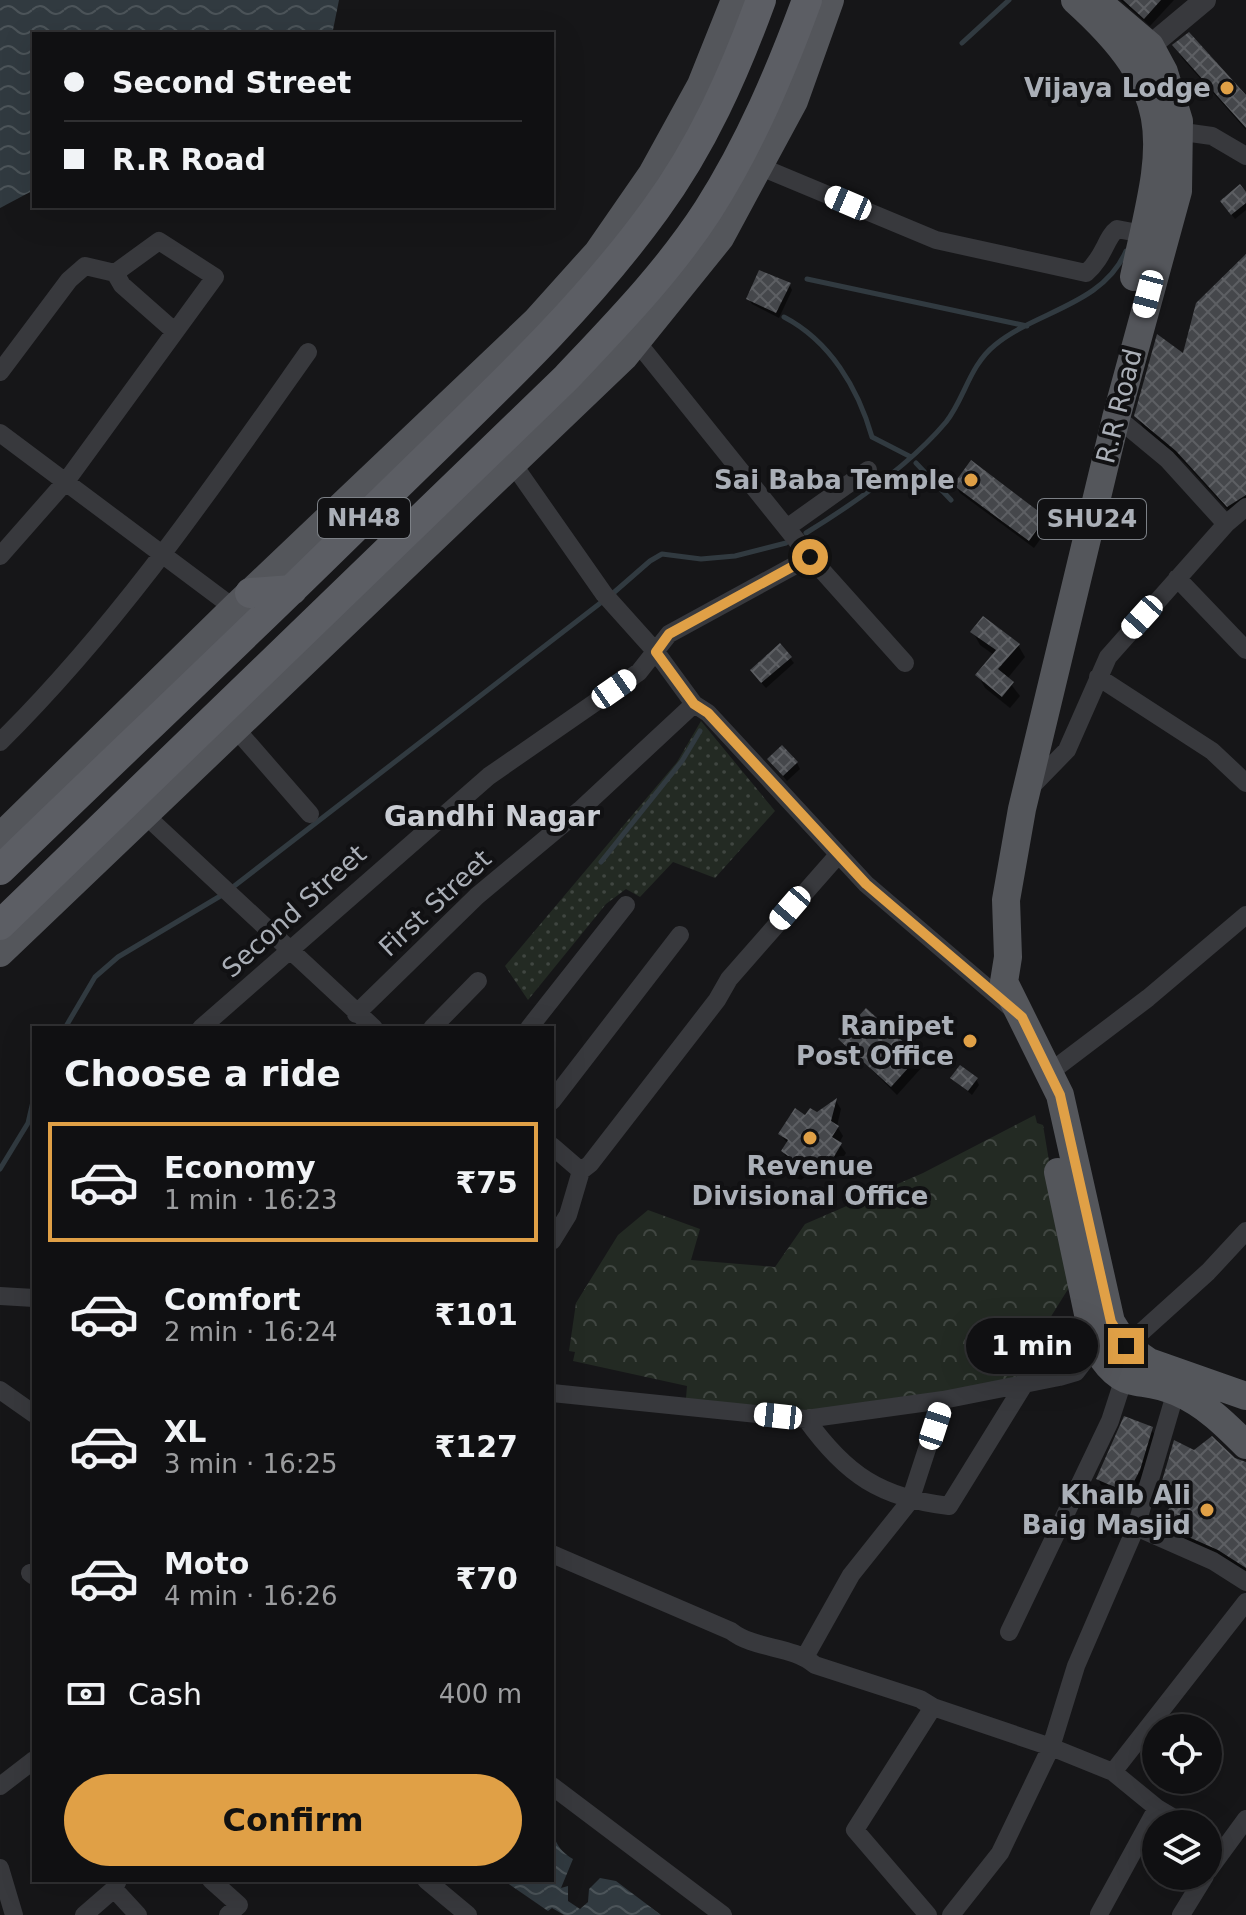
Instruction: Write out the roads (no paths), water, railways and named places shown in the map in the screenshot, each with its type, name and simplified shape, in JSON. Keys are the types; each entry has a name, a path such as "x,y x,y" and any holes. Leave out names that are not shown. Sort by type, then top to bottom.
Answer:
{"highway":[{"name":"NH48","path":"0,870 292,590 576,306 657,208 699,141 734,72 761,0"},
{"name":"NH48","path":"0,925 482,458 633,307 707,211 759,119 807,0"},
{"path":"242,601 292,590"}],"main road":[{"path":"0,837 535,322 598,252 652,174 701,85 735,0"},
{"path":"0,953 637,342 720,238 761,167 794,101 830,0"},
{"name":"R.R Road","path":"1075,0 1112,34 1142,76 1169,130 995,881 990,959 1045,1067 1095,1347 1105,1365 1123,1381"},
{"name":"R.R Road","path":"1004,982 1008,957 1006,900 1026,792 1116,418 1178,191 1164,72 1150,46 1096,0"},
{"name":"R.R Road","path":"1052,1102 1111,1322 1126,1346"},
{"path":"1126,1346 1149,1362 1246,1396"},
{"path":"1123,1381 1176,1391 1217,1415 1246,1445"}],"street":[{"path":"1150,46 1205,0"},
{"path":"1169,130 1212,136 1246,156"},
{"path":"761,167 936,240 1086,273 1100,262 1110,234 1117,229 1143,234"},
{"path":"0,556 67,480 173,330 182,324 215,277 159,241 115,273"},
{"path":"0,372 69,280 85,266 115,273 122,285 173,330"},
{"path":"637,342 810,557 905,663"},
{"path":"0,742 41,701 165,556 308,352"},
{"path":"1126,425 1167,459 1226,524"},
{"path":"0,433 165,556 242,601"},
{"path":"513,464 610,602 656,652 694,704 708,713 866,884 1022,1017"},
{"path":"788,527 868,470"},
{"path":"1026,792 1067,750 1108,657 1226,524 1246,507"},
{"name":"Second Street","path":"203,1026 489,776 639,672 669,634 810,557"},
{"path":"1177,578 1246,650"},
{"path":"1098,677 1212,751 1246,783"},
{"name":"First Street","path":"356,1014 477,896 580,810 694,704"},
{"path":"235,728 310,814"},
{"path":"144,814 371,1026"},
{"path":"554,1238 568,1215 581,1171 600,1151 717,1000 729,979 838,855"},
{"path":"531,1026 626,905"},
{"path":"1045,1067 1148,998 1246,915"},
{"path":"554,1098 680,935"},
{"path":"434,1026 478,981"},
{"path":"554,1148 581,1171"},
{"path":"1126,1346 1208,1272 1246,1231"},
{"path":"0,1296 32,1298"},
{"path":"554,1393 806,1419 943,1400 1076,1372 1095,1347"},
{"path":"1009,1632 1110,1421 1123,1381"},
{"path":"806,1419 833,1457 887,1492 910,1501 949,1506 1025,1383"},
{"path":"0,1390 32,1413"},
{"path":"951,1915 1000,1853 1051,1747 1076,1666 1136,1527 1176,1391"},
{"path":"805,1657 851,1575 910,1501 943,1400"},
{"path":"1136,1527 1213,1561 1246,1582"},
{"path":"554,1555 731,1631 741,1639 805,1657 815,1665 920,1699 933,1707 1051,1747 1113,1772 1160,1810"},
{"path":"1113,1772 1246,1602"},
{"path":"928,1915 855,1830 933,1707"},
{"path":"0,1786 32,1762"},
{"path":"554,1788 723,1915"},
{"path":"1099,1914 1157,1808"},
{"path":"1222,1838 1246,1819"},
{"path":"0,1868 14,1915"},
{"path":"213,1882 239,1905 228,1915"},
{"path":"428,1882 468,1915"},
{"path":"84,1915 116,1885 138,1915"},
{"path":"1181,1915 1196,1890"}],"water":[{"path":"0,0 339,0 333,30 330,32 32,32 32,191 0,208"},
{"path":"554,1836 559,1847 573,1859 561,1888 568,1886 568,1901 580,1909 588,1902 589,1889 600,1878 616,1881 661,1915 564,1915 552,1908 548,1911 506,1882 554,1882"}],"waterway":[{"path":"962,43 1009,0"},
{"path":"806,533 880,483 915,454 946,422 973,372 995,345 1011,333 1067,306 1102,284 1126,251"},
{"path":"807,279 1027,326"},
{"path":"784,317 815,339 840,368 859,401 872,437 909,456"},
{"path":"916,463 951,500"},
{"path":"611,595 662,554 701,559 735,556 786,543"},
{"path":"233,887 603,601"},
{"path":"601,862 682,761 700,731"},
{"path":"66,1026 95,977 118,957 222,895"},
{"path":"0,1169 28,1123 32,1106"}],"place":[{"name":"Vijaya Lodge","path":"1227,88"},
{"name":"Sai Baba Temple","path":"971,480"},
{"name":"Ranipet Post Office","path":"970,1041"},
{"name":"Revenue Divisional Office","path":"810,1138"},
{"name":"Khalb Ali Baig Masjid","path":"1207,1510"}],"district":[{"name":"Gandhi Nagar","path":"492,816"}]}
